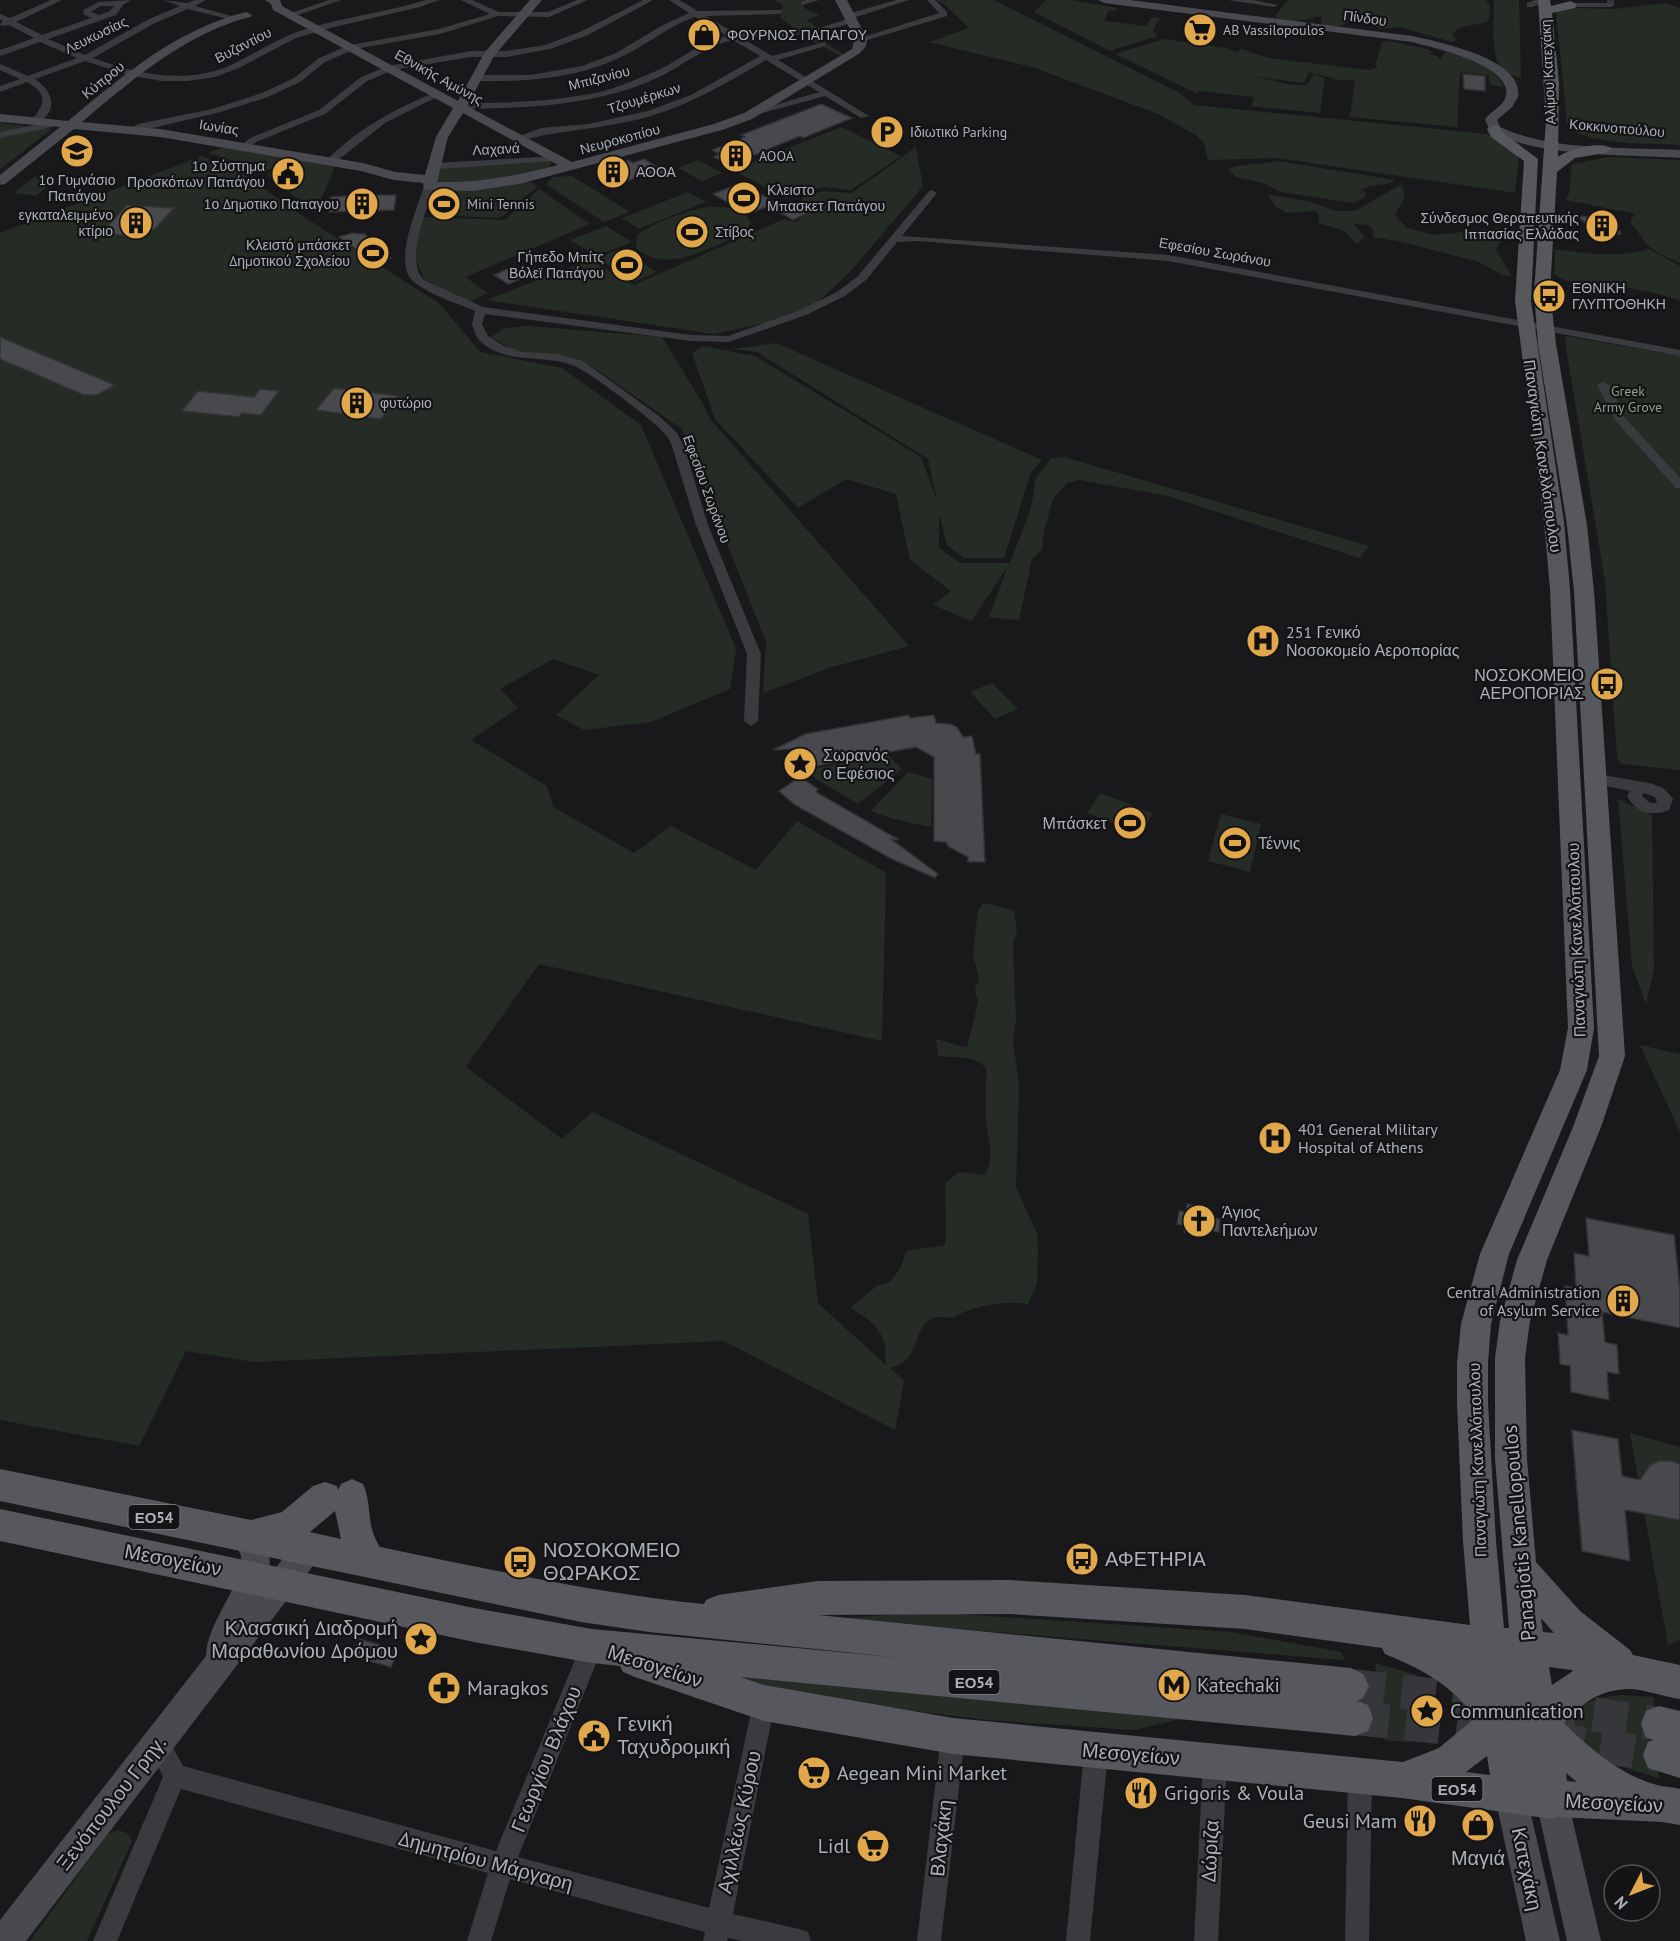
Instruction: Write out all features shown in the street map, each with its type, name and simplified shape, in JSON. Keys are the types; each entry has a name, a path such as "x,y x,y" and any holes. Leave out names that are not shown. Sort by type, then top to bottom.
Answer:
{"main road":[{"path":"1537,5 1571,5"},
{"name":"Αλίμου Κατεχάκη","path":"1537,5 1552,83 1551,141"},
{"path":"1553,120 1572,134 1603,146"},
{"path":"1494,129 1496,134 1531,160"},
{"name":"Παναγιώτη Κανελλόπουλου","path":"1534,136 1522,290 1535,327 1577,525 1590,669 1596,779"},
{"name":"Παναγιώτη Κανελλόπουλου","path":"1511,1797 1522,1744 1520,1685 1490,1654 1480,1565 1472,1378 1477,1321 1487,1275 1500,1238 1545,1142 1577,1062 1581,1037 1560,589 1535,327 1542,292 1551,141"},
{"path":"1548,172 1571,154 1603,146"},
{"name":"Panagiotis Kanellopoulos","path":"1520,1685 1521,1570 1509,1416 1512,1338 1532,1260 1587,1127 1612,1056 1596,779"},
{"name":"Μεσογείων","path":"0,1485 581,1605 1353,1702 592,1646 474,1625 0,1525"},
{"path":"246,1535 265,1535 286,1529 339,1497 358,1543 370,1561"},
{"path":"1521,1570 1568,1623 1633,1673"},
{"name":"Μεσογείων","path":"676,1618 818,1598 1010,1597 1245,1612 1361,1626 1436,1639 1490,1654 1520,1685 1572,1653 1633,1673 1680,1682"},
{"path":"1361,1626 1449,1666 1520,1685"},
{"name":"Μεσογείων","path":"592,1646 764,1703 953,1736 1096,1752 1402,1780 1511,1797 1551,1793 1671,1806"},
{"path":"1522,1744 1564,1696 1582,1682 1633,1673"},
{"path":"1520,1685 1522,1744 1551,1793"},
{"path":"1402,1780 1440,1767 1463,1755 1483,1737 1520,1685"},
{"path":"1522,1744 1561,1747 1596,1776 1618,1788 1671,1806"}],"street":[{"path":"0,25 58,0"},
{"path":"167,0 189,6 237,13 270,7 292,14 337,0"},
{"name":"Λευκωσίας","path":"0,89 86,58 152,21 202,0"},
{"name":"Βυζαντίου","path":"0,16 86,58 134,74 177,79 215,74 245,62 281,41 318,28 435,0"},
{"path":"465,0 498,14"},
{"path":"536,0 489,54 442,137 409,254 412,274 429,287 481,310 691,338 729,339 802,313 841,294 862,278 932,193"},
{"path":"135,129 214,111 265,95 297,80 322,60 353,47 440,31 498,14 549,15 584,0"},
{"path":"245,146 253,140 322,112 364,79 391,68 471,54 526,52 564,42 611,21 649,0"},
{"path":"673,0 864,116"},
{"path":"805,3 815,0"},
{"path":"841,0 861,39 944,14 931,0"},
{"path":"814,31 905,0"},
{"name":"Πίνδου","path":"1110,0 1168,4 1266,20 1412,39 1467,55 1490,65 1510,79 1514,93 1505,110 1491,118 1494,129"},
{"path":"1232,0 1275,3 1266,20"},
{"path":"1587,0 1604,3"},
{"path":"99,18 87,14 87,10 99,4 123,2"},
{"path":"0,53 112,14 123,2"},
{"path":"1571,5 1604,3"},
{"path":"475,78 534,78 582,69 621,54 683,18 696,14 779,12"},
{"name":"Κύπρου","path":"0,181 56,130 72,124 134,74 173,48 237,13"},
{"name":"Εθνικής Αμύνης","path":"292,14 571,167"},
{"name":"Μπιζανίου","path":"461,106 552,103 610,92 656,75 708,44 733,36 787,34"},
{"name":"Νευροκοπίου","path":"430,183 486,186 519,180 666,142 748,116 855,51 860,46 861,39"},
{"name":"Τζουμέρκων","path":"519,138 541,131 588,127 651,113 694,97 769,58 822,44"},
{"path":"0,67 41,87 48,96 50,103 36,121"},
{"path":"748,116 827,93"},
{"path":"330,162 382,121 411,105 439,94"},
{"path":"1505,110 1505,123 1508,128 1534,136"},
{"path":"0,118 36,121 56,130"},
{"name":"Ιωνίας","path":"72,124 135,129 245,146 363,167 430,183"},
{"path":"0,135 93,126"},
{"path":"1494,129 1504,135 1534,136"},
{"name":"Κοκκινοπούλου","path":"1534,136 1551,141 1680,154"},
{"name":"Κοκκινοπούλου","path":"1603,146 1680,149"},
{"name":"Λαχανά","path":"435,166 558,159"},
{"name":"Εφεσίου Σωράνου","path":"896,239 917,238 1168,258 1680,353"},
{"name":"Εφεσίου Σωράνου","path":"481,310 477,324 483,338 500,348 522,355 558,357 579,363 656,418 671,433 678,446 702,525 754,654 751,721"},
{"path":"1604,385 1620,419 1680,485"},
{"path":"1596,779 1643,788"},
{"path":"246,1535 254,1545 257,1560 268,1580"},
{"name":"Ξενόπουλου Γρηγ.","path":"4,1941 218,1665 268,1580 309,1548"},
{"name":"Γεωργίου Βλάχου","path":"479,1941 502,1865 592,1646"},
{"name":"Αχιλλέως Κύρου","path":"717,1932 764,1703"},
{"name":"Βλαχάκη","path":"929,1941 953,1736"},
{"path":"105,1941 175,1776 158,1742"},
{"path":"1078,1941 1096,1752"},
{"name":"Δώριζα","path":"1206,1941 1215,1762"},
{"name":"Δημητρίου Μάργαρη","path":"175,1776 502,1865 717,1932 799,1941"},
{"path":"1358,1941 1360,1777"},
{"path":"1551,1793 1584,1941"},
{"name":"Κατεχάκη","path":"1511,1797 1543,1941"}],"green space":[{"path":"774,0 802,0 804,8 820,15 806,20 819,28 810,32 845,55 842,57 802,35 791,35 788,31 795,29 780,17 783,5"},
{"path":"935,0 994,0 1178,92 1194,105 1487,134 1519,154 1515,193 1277,158 1208,160 1204,143 1196,135 1158,114 1035,68 929,42 969,28 944,4"},
{"path":"1046,0 1071,0 1117,8 1116,11 1109,10 1104,21 1146,26 1152,17 1160,18 1153,30 1157,36 1110,51 1034,12"},
{"path":"1288,0 1486,0 1490,6 1489,20 1456,31 1452,34 1457,40 1452,42 1399,27 1381,29 1355,18 1341,26 1326,26 1321,23 1322,18 1317,16 1297,20 1277,18 1275,16"},
{"path":"1494,0 1519,0 1521,78 1504,71 1497,61"},
{"path":"1665,3 1680,8 1680,145 1617,142 1572,130 1567,122 1556,11 1574,8 1614,9"},
{"path":"1164,39 1226,48 1235,52 1242,49 1268,58 1369,70 1377,68 1376,63 1382,42 1389,41 1427,49 1432,52 1429,54 1437,56 1440,60 1446,51 1471,60 1494,73 1504,87 1490,85 1488,75 1460,72 1457,127 1350,117 1355,80 1340,80 1309,72 1304,83 1252,76 1291,85 1307,85 1314,74 1325,78 1320,113 1251,106 1254,97 1199,91 1198,94 1115,54"},
{"path":"0,123 52,129 0,169"},
{"path":"841,127 901,156 851,190 824,187 785,198 733,170"},
{"path":"226,146 289,158 266,171 208,153"},
{"path":"916,147 923,186 851,271 805,314 714,334 486,300 590,260 634,285 784,219 795,222 813,210 801,198 823,191 852,193"},
{"path":"202,156 241,172 301,215 440,304 480,352 562,368 641,425 736,649 730,689 651,722 584,730 556,715 599,675 553,659 500,689 518,708 471,740 547,786 553,807 634,853 671,826 756,870 797,821 886,873 882,1041 539,964 466,1067 562,1139 592,1112 808,1214 818,1303 887,1366 884,1340 881,1334 867,1319 850,1308 878,1285 890,1282 901,1267 906,1251 945,1245 945,1183 959,1172 984,1175 987,1170 990,1153 986,1114 986,1068 970,1059 938,1056 936,1039 967,1048 978,1002 975,990 979,979 973,954 978,910 983,903 1014,910 1017,932 1013,943 1016,1020 1013,1041 1019,1086 1016,1188 1037,1233 1037,1284 1028,1304 989,1305 969,1310 952,1318 938,1317 928,1321 922,1328 909,1356 902,1363 890,1368 904,1381 895,1430 724,1341 254,1362 186,1351 139,1446 0,1420 0,233"},
{"path":"1609,157 1680,160 1680,263 1646,243 1631,224 1631,219 1636,214 1566,200 1569,193 1572,164"},
{"path":"698,160 722,173 702,181 678,168"},
{"path":"302,161 335,167 315,213 268,175"},
{"path":"1278,161 1395,180 1362,190 1366,193 1364,198 1353,203 1280,192 1266,184 1236,177 1228,169"},
{"path":"551,162 549,169 473,184 434,182 440,168"},
{"path":"572,176 630,212 604,222 546,184 553,177"},
{"path":"34,177 56,179 36,196 14,193"},
{"path":"528,180 537,187 500,218 455,216 457,190"},
{"path":"1402,184 1405,197 1395,215 1407,228 1435,235 1499,228 1501,240 1496,250 1512,276 1502,275 1479,262 1373,237 1373,230 1369,225 1354,224 1365,237 1357,244 1344,231 1319,223 1319,214 1315,211 1287,213 1276,207 1267,194 1311,202 1335,211 1355,211"},
{"path":"539,189 590,224 465,277 488,293 469,302 424,279 414,256 422,217 505,220"},
{"path":"688,192 706,202 639,229 622,218"},
{"name":"Mini Tennis","path":"440,193 454,193 450,216 434,216"},
{"path":"708,207 727,207 738,211 751,223 740,235 688,256 661,259 648,256 636,248 637,236 643,231 681,214"},
{"path":"606,226 632,242 596,256 570,240"},
{"name":"Γήπεδο Μπίτς Βόλεϊ Παπάγου","path":"620,249 657,272 634,282 598,258"},
{"path":"1555,249 1591,254 1626,254 1649,249 1680,266 1680,301 1636,289 1570,282 1553,273"},
{"path":"529,326 662,337 710,419 909,646 832,667 763,693 766,642 682,429 590,365 522,355 491,337 505,328"},
{"name":"Greek Army Grove","path":"1566,336 1680,356 1680,770 1621,764 1617,758 1605,581 1565,342"},
{"path":"776,343 1042,460 1031,472 1004,558 964,558 947,545 939,513 939,548 960,563 1010,563 1031,508 1036,478 1051,458 1064,457 1369,546 1359,558 1168,496 1080,480 1067,483 1053,499 1044,531 1042,550 1032,559 1019,620 989,617 1008,566 971,621 933,605 951,591 910,560 896,494 846,479 798,508 715,419 692,353 703,346 755,356 921,457 937,500 928,459 757,352 734,349"},
{"path":"992,683 1018,709 995,719 970,692"},
{"path":"887,754 902,769 858,804 803,771"},
{"path":"908,772 932,779 931,827 893,819 871,811"},
{"name":"Μπάσκετ","path":"1100,793 1153,813 1141,833 1087,813"},
{"path":"1618,799 1652,815 1654,970 1646,1004 1632,966"},
{"name":"Τέννις","path":"1221,814 1261,824 1250,872 1208,861"},
{"path":"1640,1045 1680,1054 1680,1132"},
{"path":"1630,1433 1680,1447 1680,1640 1668,1645"},
{"path":"927,1612 1231,1632 1342,1652 1344,1660 834,1619"},
{"path":"1375,1663 1414,1674 1435,1688 1439,1734 1422,1742 1385,1741"},
{"path":"717,1674 1189,1717 1135,1730 988,1720 825,1700"},
{"path":"1622,1695 1653,1697 1659,1778 1621,1766 1597,1754 1586,1746 1570,1725 1571,1717 1581,1705 1597,1699"},
{"path":"118,1830 127,1833 132,1841 87,1941 30,1941 108,1834"}],"building":[{"path":"1463,74 1485,76 1485,91 1464,89"},
{"path":"821,104 852,118 803,138 800,136 730,165 714,157 720,154 712,150 745,137 741,135"},
{"name":"ΑΟΟΑ","path":"644,159 666,172 649,178 643,175 619,184 598,172 628,160 633,163"},
{"name":"Κλειστο Μπασκετ Παπάγου","path":"741,183 776,203 748,214 713,194"},
{"name":"1ο Δημοτικο Παπαγου","path":"396,195 394,210 329,212 331,197"},
{"path":"792,203 810,212 793,220 775,210"},
{"name":"εγκαταλειμμένο κτίριο","path":"127,205 174,208 154,230 144,229 132,236 106,234 104,230"},
{"name":"Σύνδεσμος Θεραπευτικής Ιππασίας Ελλάδας","path":"1578,216 1613,219 1621,234 1598,236"},
{"path":"352,233 365,234 376,247 391,258 377,264 339,237"},
{"path":"512,267 526,277 508,284 494,275"},
{"path":"0,337 115,385 97,395 84,395 0,359"},
{"name":"φυτώριο","path":"334,388 398,396 381,419 316,410"},
{"path":"260,389 279,391 261,415 242,413 239,417 182,411 198,391 254,397"},
{"path":"909,715 910,718 934,715 936,723 957,727 963,737 972,736 976,754 980,754 985,862 968,862 968,857 949,847 946,842 934,841 934,757 916,747 811,767 807,748 773,750 805,734"},
{"path":"800,777 818,789 816,792 899,840 891,839 938,874 935,878 892,859 795,805 779,791"},
{"name":"Άγιος Παντελεήμων","path":"1187,1204 1203,1207 1202,1215 1220,1219 1219,1232 1201,1229 1200,1235 1184,1232 1185,1226 1177,1224 1179,1211 1186,1212"},
{"name":"Central Administration of Asylum Service","path":"1586,1218 1674,1235 1680,1290 1680,1328 1602,1312 1605,1342 1617,1345 1619,1374 1607,1372 1609,1400 1571,1392 1570,1366 1560,1364 1558,1333 1568,1335 1565,1286 1576,1288 1574,1253 1589,1256"},
{"path":"1572,1430 1618,1439 1622,1476 1640,1480 1650,1465 1659,1461 1680,1464 1680,1520 1625,1510 1630,1561 1582,1551"},
{"path":"359,1639 398,1650 391,1667 352,1656"}],"tunnel":[{"path":"1607,1 1614,1"},
{"path":"1351,1686 1492,1702"},
{"path":"1543,1707 1659,1724"},
{"path":"1355,1718 1495,1733"},
{"path":"1550,1739 1661,1755"}],"place":[{"name":"AB Vassilopoulos","path":"1200,30"},
{"name":"ΦΟΥΡΝΟΣ ΠΑΠΑΓΟΥ","path":"704,35"},
{"name":"Ιδιωτικό Parking","path":"887,132"},
{"name":"1ο Γυμνάσιο Παπάγου","path":"77,151"},
{"name":"AOOA","path":"736,156"},
{"name":"ΑΟΟΑ","path":"613,172"},
{"name":"1ο Σύστημα Προσκόπων Παπάγου","path":"288,174"},
{"name":"Κλειστο Μπασκετ Παπάγου","path":"744,198"},
{"name":"1ο Δημοτικο Παπαγου","path":"362,204"},
{"name":"Mini Tennis","path":"444,204"},
{"name":"εγκαταλειμμένο κτίριο","path":"136,223"},
{"name":"Σύνδεσμος Θεραπευτικής Ιππασίας Ελλάδας","path":"1602,226"},
{"name":"Στίβος","path":"692,232"},
{"name":"Κλειστό μπάσκετ Δημοτικού Σχολείου","path":"373,253"},
{"name":"Γήπεδο Μπίτς Βόλεϊ Παπάγου","path":"627,265"},
{"name":"ΕΘΝΙΚΗ ΓΛΥΠΤΟΘΗΚΗ","path":"1549,296"},
{"name":"φυτώριο","path":"357,403"},
{"name":"251 Γενικό Νοσοκομείο Αεροπορίας","path":"1263,641"},
{"name":"ΝΟΣΟΚΟΜΕΙΟ ΑΕΡΟΠΟΡΙΑΣ","path":"1607,684"},
{"name":"Σωρανός ο Εφέσιος","path":"800,764"},
{"name":"Μπάσκετ","path":"1130,823"},
{"name":"Τέννις","path":"1235,843"},
{"name":"401 General Military Hospital of Athens","path":"1275,1138"},
{"name":"Άγιος Παντελεήμων","path":"1199,1221"},
{"name":"Central Administration of Asylum Service","path":"1623,1301"},
{"name":"ΑΦΕΤΗΡΙΑ","path":"1082,1559"},
{"name":"ΝΟΣΟΚΟΜΕΙΟ ΘΩΡΑΚΟΣ","path":"520,1562"},
{"name":"Κλασσική Διαδρομή Μαραθωνίου Δρόμου","path":"421,1639"},
{"name":"Katechaki","path":"1174,1685"},
{"name":"Maragkos","path":"444,1688"},
{"name":"Communication","path":"1427,1711"},
{"name":"Γενική Ταχυδρομική","path":"594,1736"},
{"name":"Aegean Mini Market","path":"814,1773"},
{"name":"Grigoris & Voula","path":"1141,1793"},
{"name":"Geusi Mam","path":"1420,1821"},
{"name":"Μαγιά","path":"1478,1825"},
{"name":"Lidl","path":"873,1846"}]}
